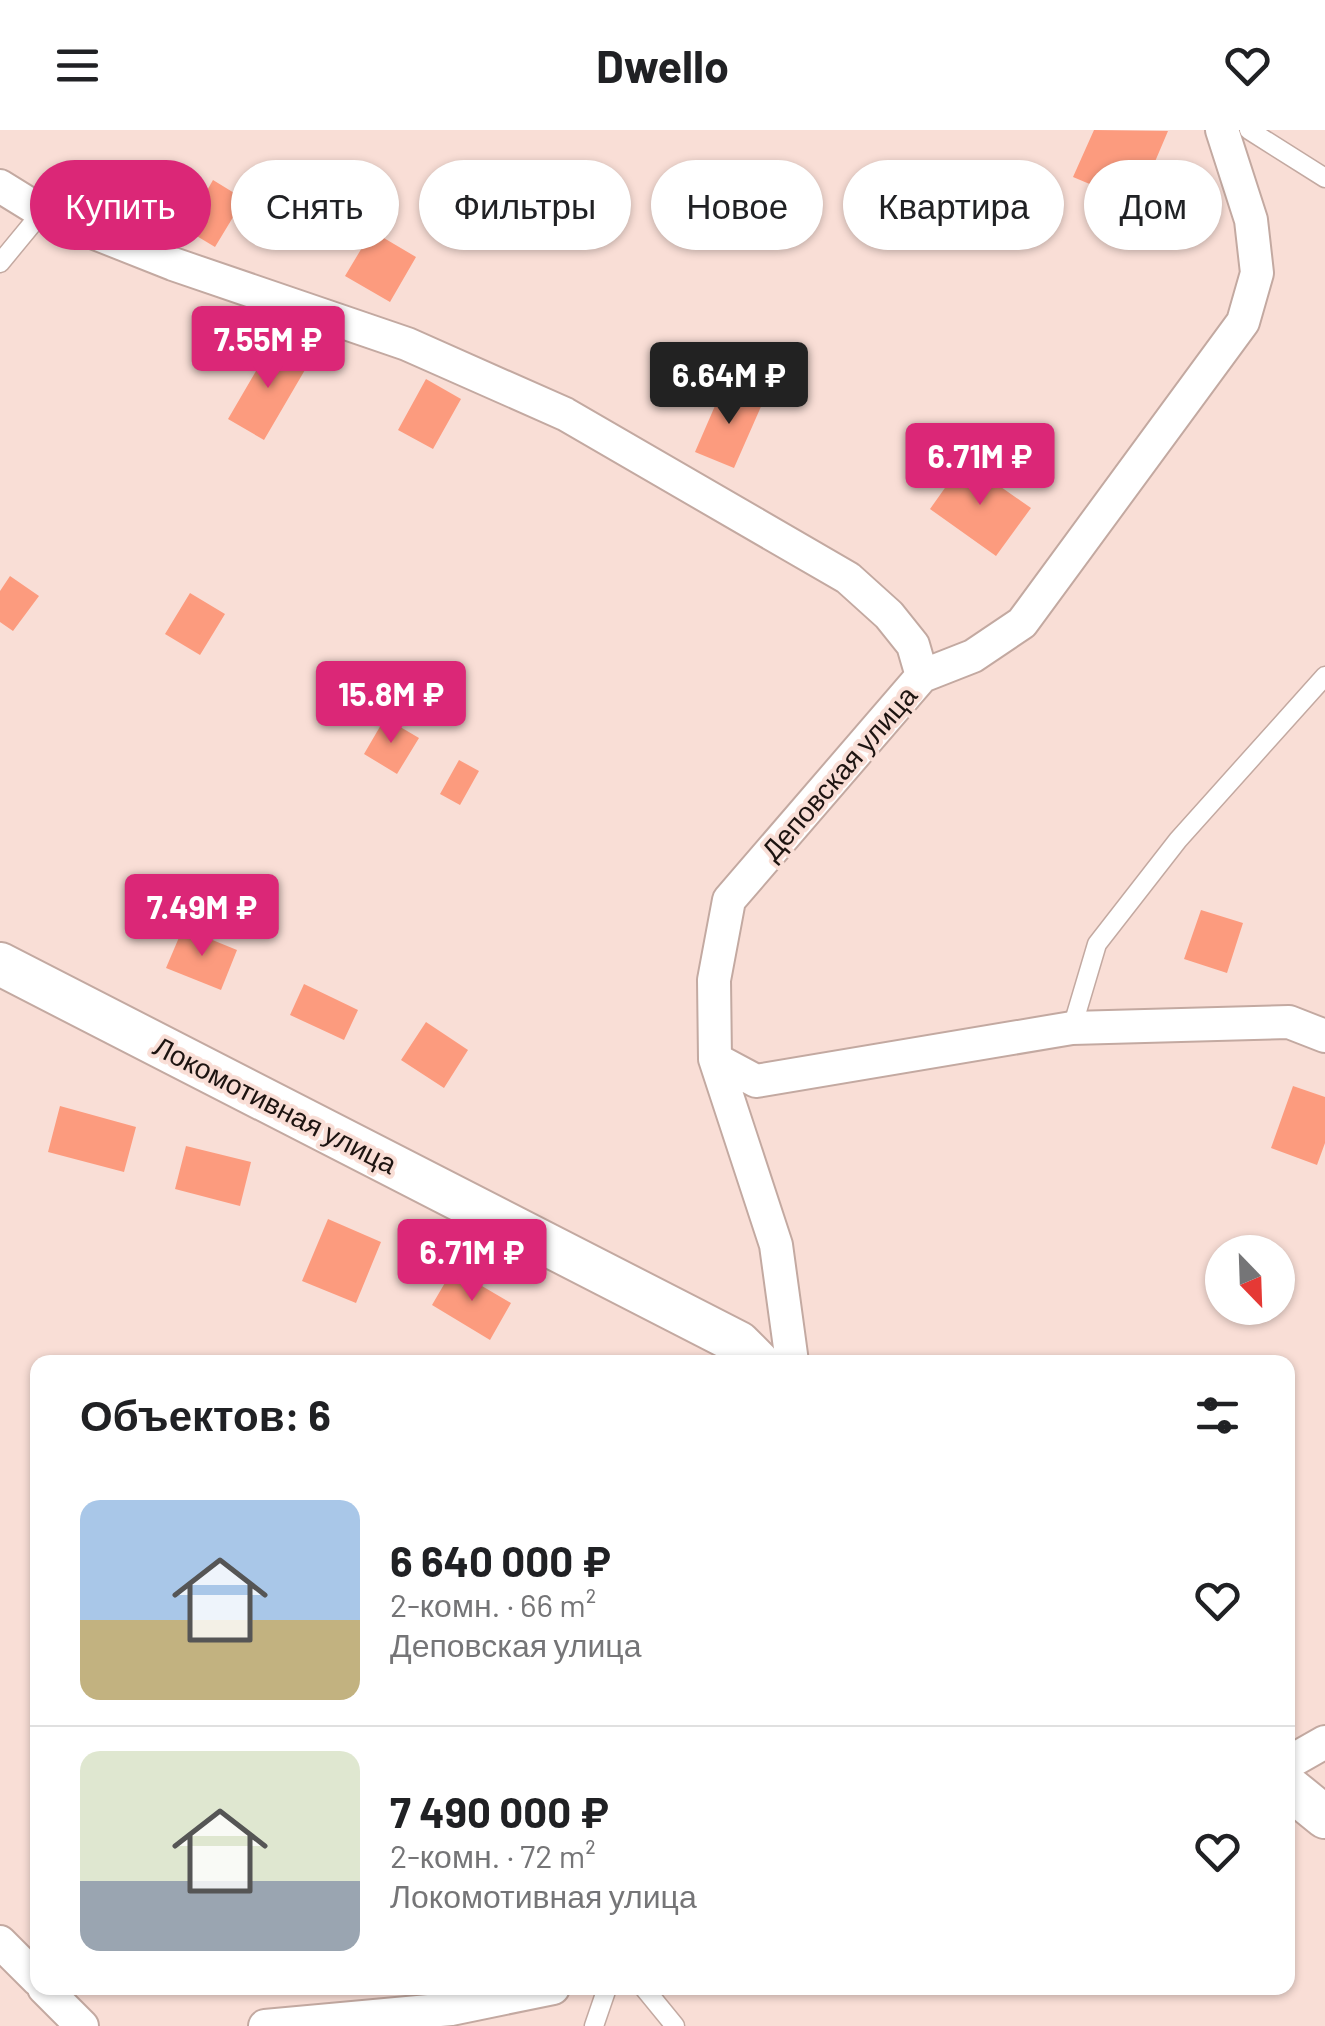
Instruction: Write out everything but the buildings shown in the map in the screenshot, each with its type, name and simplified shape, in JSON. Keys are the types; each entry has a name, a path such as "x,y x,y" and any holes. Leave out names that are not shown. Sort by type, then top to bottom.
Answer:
{"street":[{"path":"922,676 973,656 1022,622 1243,322 1257,273 1250,220 1222,130"},
{"name":"Деповская улица","path":"0,186 30,205"},
{"name":"Деповская улица","path":"140,250 407,344 565,414 848,578 889,615 913,646 922,676 729,900 714,980 715,1059 776,1245 791,1355"},
{"name":"Локомотивная улица","path":"0,964 739,1342 751,1355"},
{"path":"715,1059 756,1081 1072,1028 1289,1022 1325,1036"},
{"path":"1295,1759 1325,1742"},
{"path":"1295,1793 1325,1818"},
{"path":"0,1942 30,1972"},
{"path":"51,1995 82,2026"},
{"path":"266,2026 451,2009 518,1995"}],"lane":[{"path":"1249,130 1325,178"},
{"path":"0,263 30,227"},
{"path":"1072,1028 1097,944 1178,840 1325,676"},
{"path":"594,2026 605,1995"},
{"path":"650,1995 675,2026"}]}
